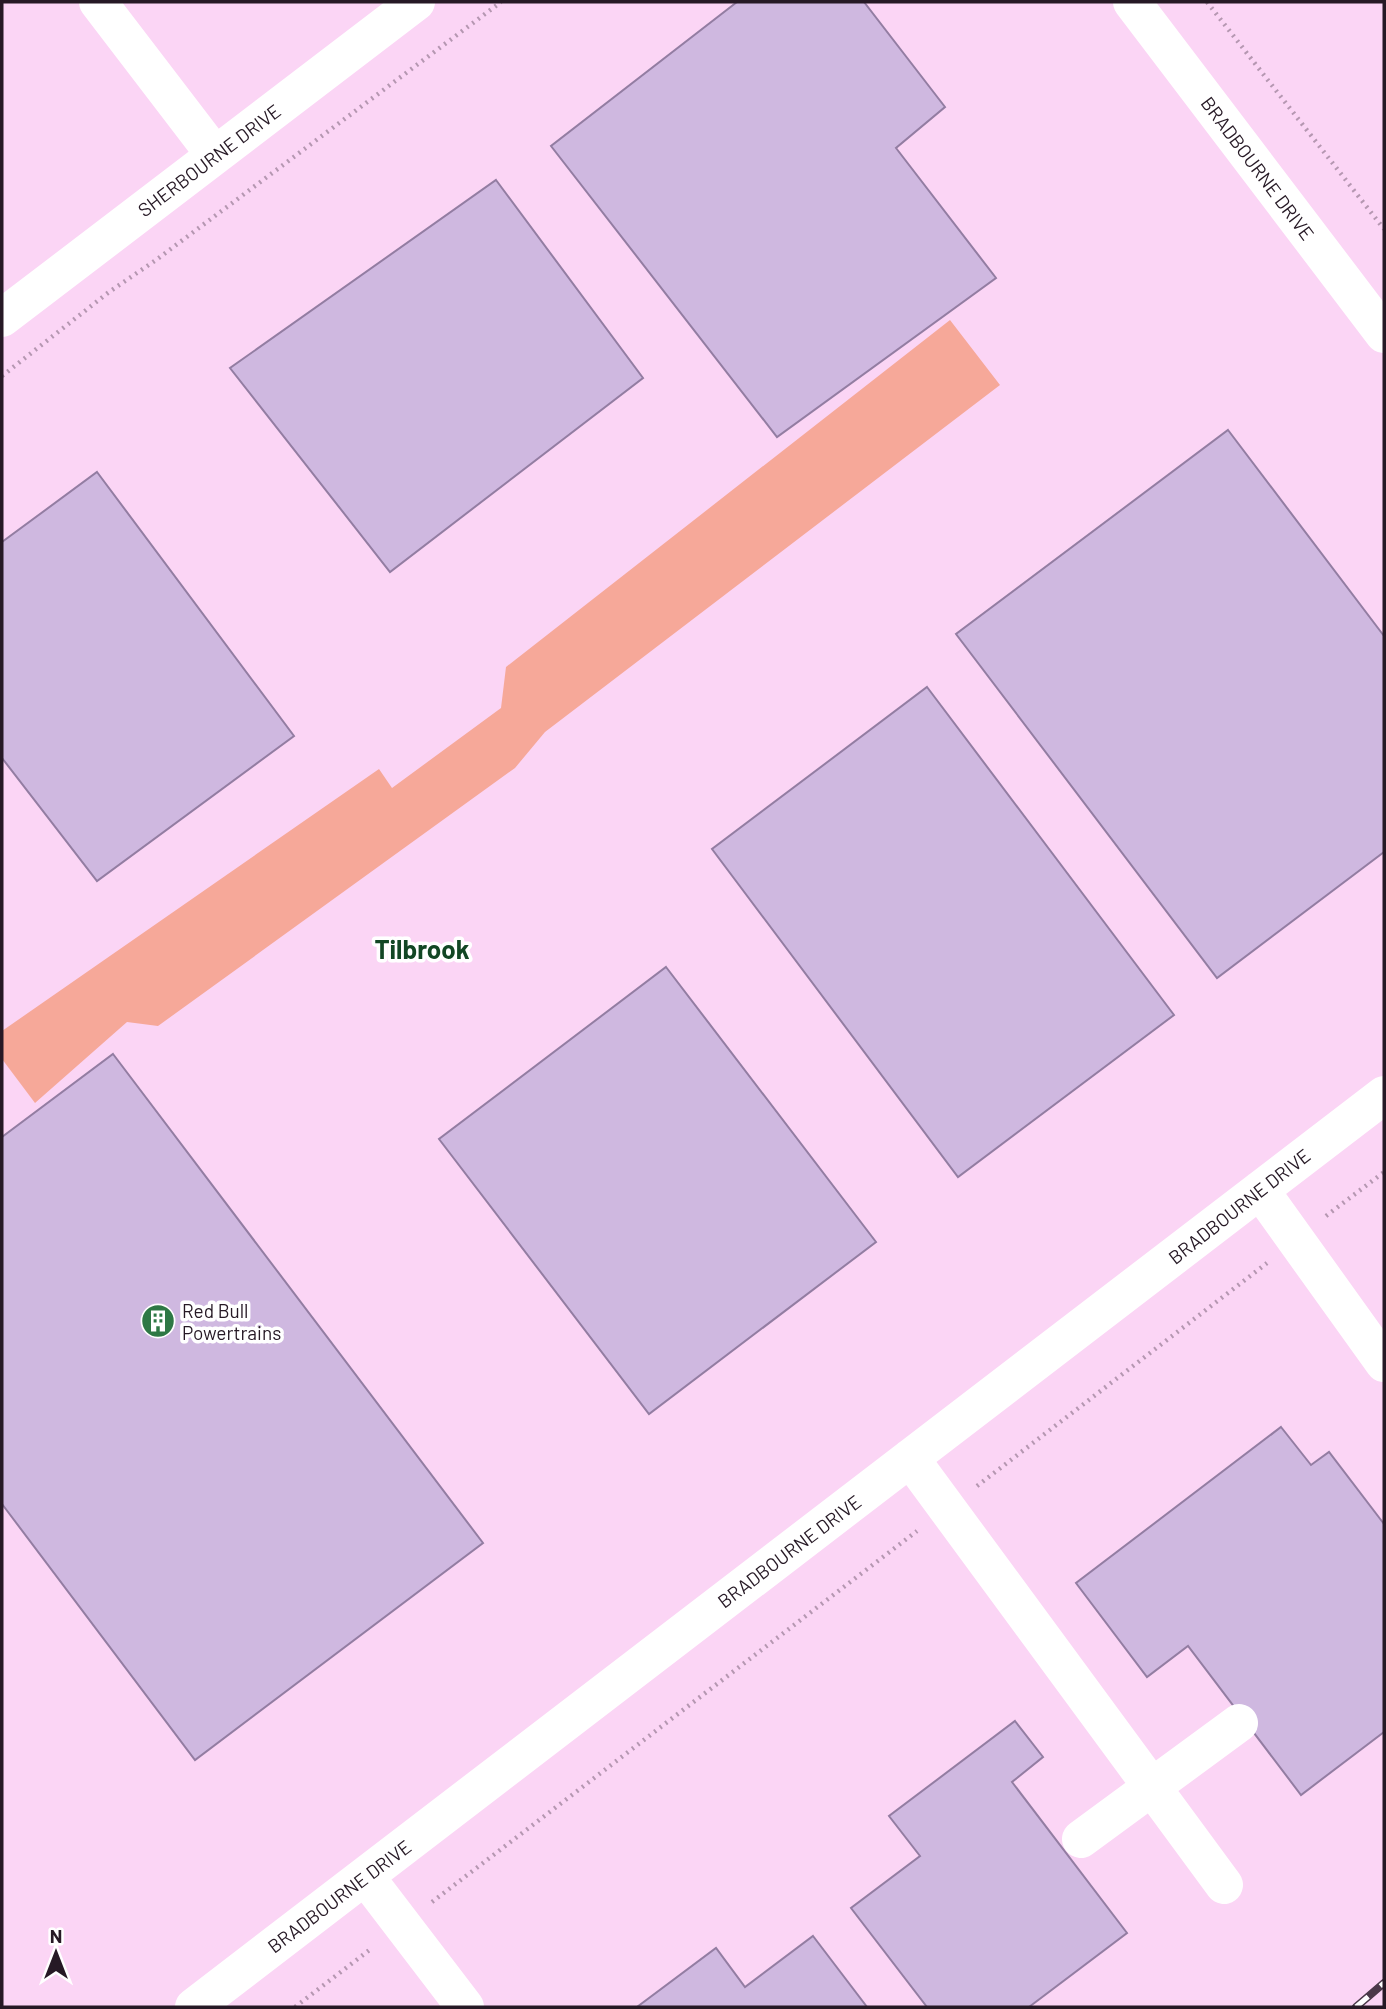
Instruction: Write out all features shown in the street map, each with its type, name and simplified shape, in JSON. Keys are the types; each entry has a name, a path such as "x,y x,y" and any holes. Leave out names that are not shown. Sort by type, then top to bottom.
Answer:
{"street":[{"path":"98,2 215,155"},
{"name":"SHERBOURNE DRIVE","path":"2,318 416,2"},
{"name":"BRADBOURNE DRIVE","path":"1132,2 1384,334"},
{"name":"BRADBOURNE DRIVE","path":"194,2007 1384,1095"},
{"path":"1260,1190 1384,1363"},
{"path":"910,1458 1224,1885"},
{"path":"1082,1839 1239,1723"},
{"path":"365,1876 465,2007"}],"path":[{"path":"2,376 109,292 156,260 501,2"},
{"path":"1207,2 1384,229"},
{"path":"295,2007 1384,1172"}],"shaded area":[{"path":"950,320 1000,385 545,732 515,768 158,1026 127,1022 35,1103 2,1059 2,1031 379,769 392,788 501,708 506,667"}],"building":[{"path":"737,2 864,2 945,107 896,148 996,278 777,437 551,146"},
{"path":"496,180 643,378 390,572 230,368"},
{"path":"1228,430 1384,636 1384,852 1217,978 956,634"},
{"path":"97,472 294,736 97,881 2,758 2,542"},
{"path":"927,687 1174,1015 958,1177 712,849"},
{"path":"666,967 876,1242 649,1414 439,1139"},
{"name":"Red Bull Powertrains","path":"113,1054 483,1543 195,1760 2,1504 2,1137"},
{"path":"1281,1427 1311,1465 1329,1452 1384,1524 1384,1732 1301,1795 1188,1646 1147,1677 1076,1583"},
{"path":"1015,1721 1043,1757 1012,1782 1127,1933 1029,2007 927,2007 851,1908 920,1856 889,1816"},
{"path":"813,1936 867,2007 637,2007 716,1948 745,1987"}],"railway":[{"path":"1356,2007 1384,1983"}],"place":[{"name":"Red Bull Powertrains","path":"158,1321"}],"district":[{"name":"Tilbrook","path":"422,948"}]}
